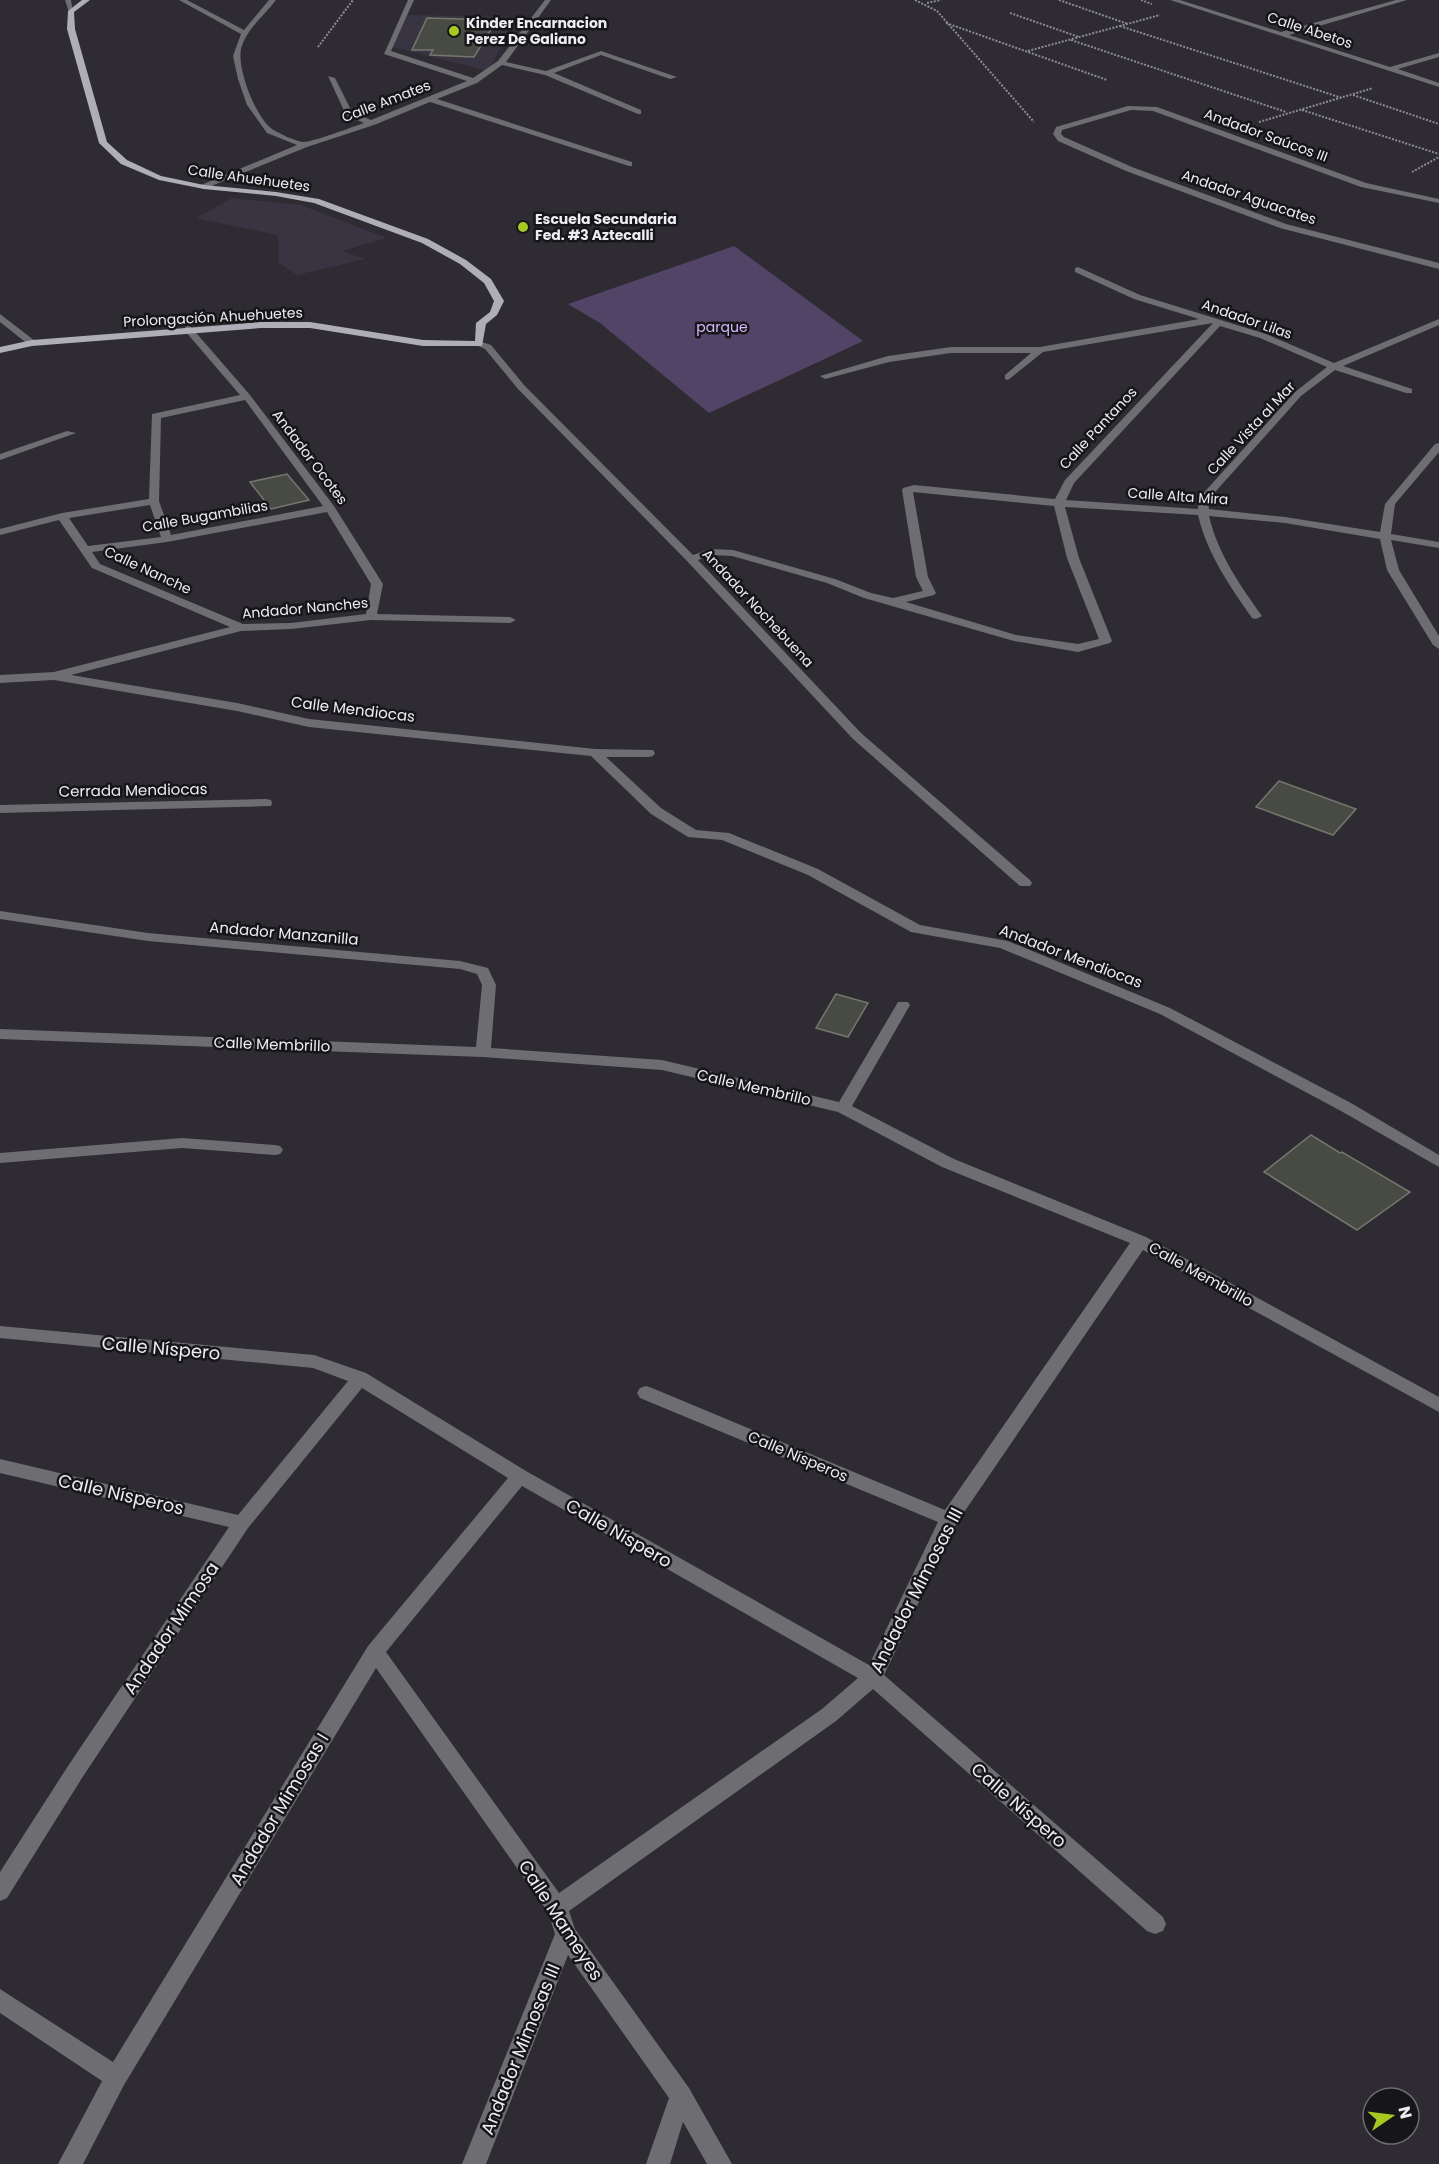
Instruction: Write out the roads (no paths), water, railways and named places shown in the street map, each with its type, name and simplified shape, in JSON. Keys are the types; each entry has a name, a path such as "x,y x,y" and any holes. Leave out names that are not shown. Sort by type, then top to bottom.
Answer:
{"main road":[{"path":"70,11 87,0"},
{"name":"Calle Ahuehuetes","path":"70,11 71,29 103,143 124,162 159,178 204,187 276,194 316,201 425,241 463,262 488,281 499,301 494,313 481,323 479,344"},
{"name":"Prolongación Ahuehuetes","path":"0,350 32,343 261,325 310,325 423,344 479,344"}],"street":[{"path":"68,0 70,11"},
{"path":"182,0 245,33"},
{"path":"273,0 245,33 237,49 236,64 257,119 268,131 304,145"},
{"path":"411,0 387,52 474,81"},
{"name":"Calle Amates","path":"204,187 304,145 371,123 474,81 501,63 548,0"},
{"name":"Calle Abetos","path":"1173,0 1439,85"},
{"path":"1190,5 1208,0"},
{"path":"1282,34 1404,0"},
{"path":"547,73 601,53 674,77"},
{"path":"1391,69 1439,55"},
{"path":"501,63 547,73 638,112"},
{"path":"331,78 349,113 371,123"},
{"path":"429,99 629,164"},
{"name":"Andador Saúcos III","path":"1057,134 1059,129 1140,107 1154,109 1364,184 1439,201"},
{"name":"Andador Aguacates","path":"1057,134 1061,139 1130,169 1282,226 1439,267"},
{"name":"Andador Lilas","path":"1078,270 1137,297 1263,336 1334,366 1409,391"},
{"path":"0,317 32,343"},
{"path":"825,376 888,359 951,350 1040,350 1214,322"},
{"name":"Calle Pantanos","path":"1059,503 1069,482 1214,322"},
{"name":"Calle Vista al Mar","path":"1202,512 1203,500 1298,394 1334,366 1439,322"},
{"name":"Andador Ocotes","path":"188,329 247,397 330,508 376,584 371,617"},
{"name":"Andador Nochebuena","path":"479,344 488,347 521,387 691,559 857,736 1025,883"},
{"path":"1008,377 1040,350"},
{"path":"167,539 154,501 156,416 247,397"},
{"path":"0,457 71,433"},
{"path":"1439,446 1389,504 1385,538 1393,570 1439,645"},
{"name":"Calle Alta Mira","path":"892,601 930,593 922,577 907,490 914,488 1059,503 1285,520 1439,545"},
{"name":"Calle Bugambilias","path":"0,532 62,516 154,501"},
{"path":"691,559 710,552 733,553 831,581 868,596 892,601 1014,638 1078,648 1107,641 1073,558 1059,503"},
{"name":"Calle Bugambilias","path":"85,550 167,539 330,508"},
{"path":"1202,512 1221,564 1256,616"},
{"name":"Calle Nanche","path":"62,516 96,566 242,628"},
{"name":"Andador Nanches","path":"0,679 54,676 242,628 291,626 371,617 510,620"},
{"name":"Calle Mendiocas","path":"54,676 237,707 309,723 595,753 649,753"},
{"name":"Andador Mendiocas","path":"595,753 656,811 693,834 724,836 813,872 916,929 1003,944 1165,1011 1346,1107 1439,1162"},
{"name":"Cerrada Mendiocas","path":"0,809 266,803"},
{"name":"Andador Manzanilla","path":"0,915 148,937 460,965 483,971 489,985 483,1053"},
{"path":"843,1108 903,1005"},
{"name":"Calle Membrillo","path":"0,1034 483,1053 662,1065 843,1108 948,1163 1140,1241 1439,1405"},
{"path":"0,1158 182,1143 275,1150"},
{"name":"Andador Mimosas III","path":"557,1907 829,1715 873,1677 949,1519 1140,1241"},
{"name":"Calle Níspero","path":"0,1332 314,1362 360,1378 520,1476 873,1677 1155,1924"},
{"name":"Andador Mimosa","path":"0,1890 75,1772 242,1522 360,1378"},
{"name":"Calle Nísperos","path":"646,1393 949,1519"},
{"name":"Calle Nísperos","path":"0,1466 242,1522"},
{"name":"Andador Mimosas I","path":"69,2164 116,2077 375,1652 520,1476"},
{"name":"Calle Mameyes","path":"375,1652 557,1907 566,1934 681,2096 720,2164"},
{"name":"Andador Mimosas III","path":"474,2164 566,1934"},
{"path":"0,2000 116,2077"},
{"path":"658,2164 681,2096"}],"place":[{"name":"Kinder Encarnacion Perez De Galiano","path":"454,31"},
{"name":"Escuela Secundaria Fed. #3 Aztecalli","path":"523,227"}],"park label":[{"name":"parque","path":"722,327"}]}
